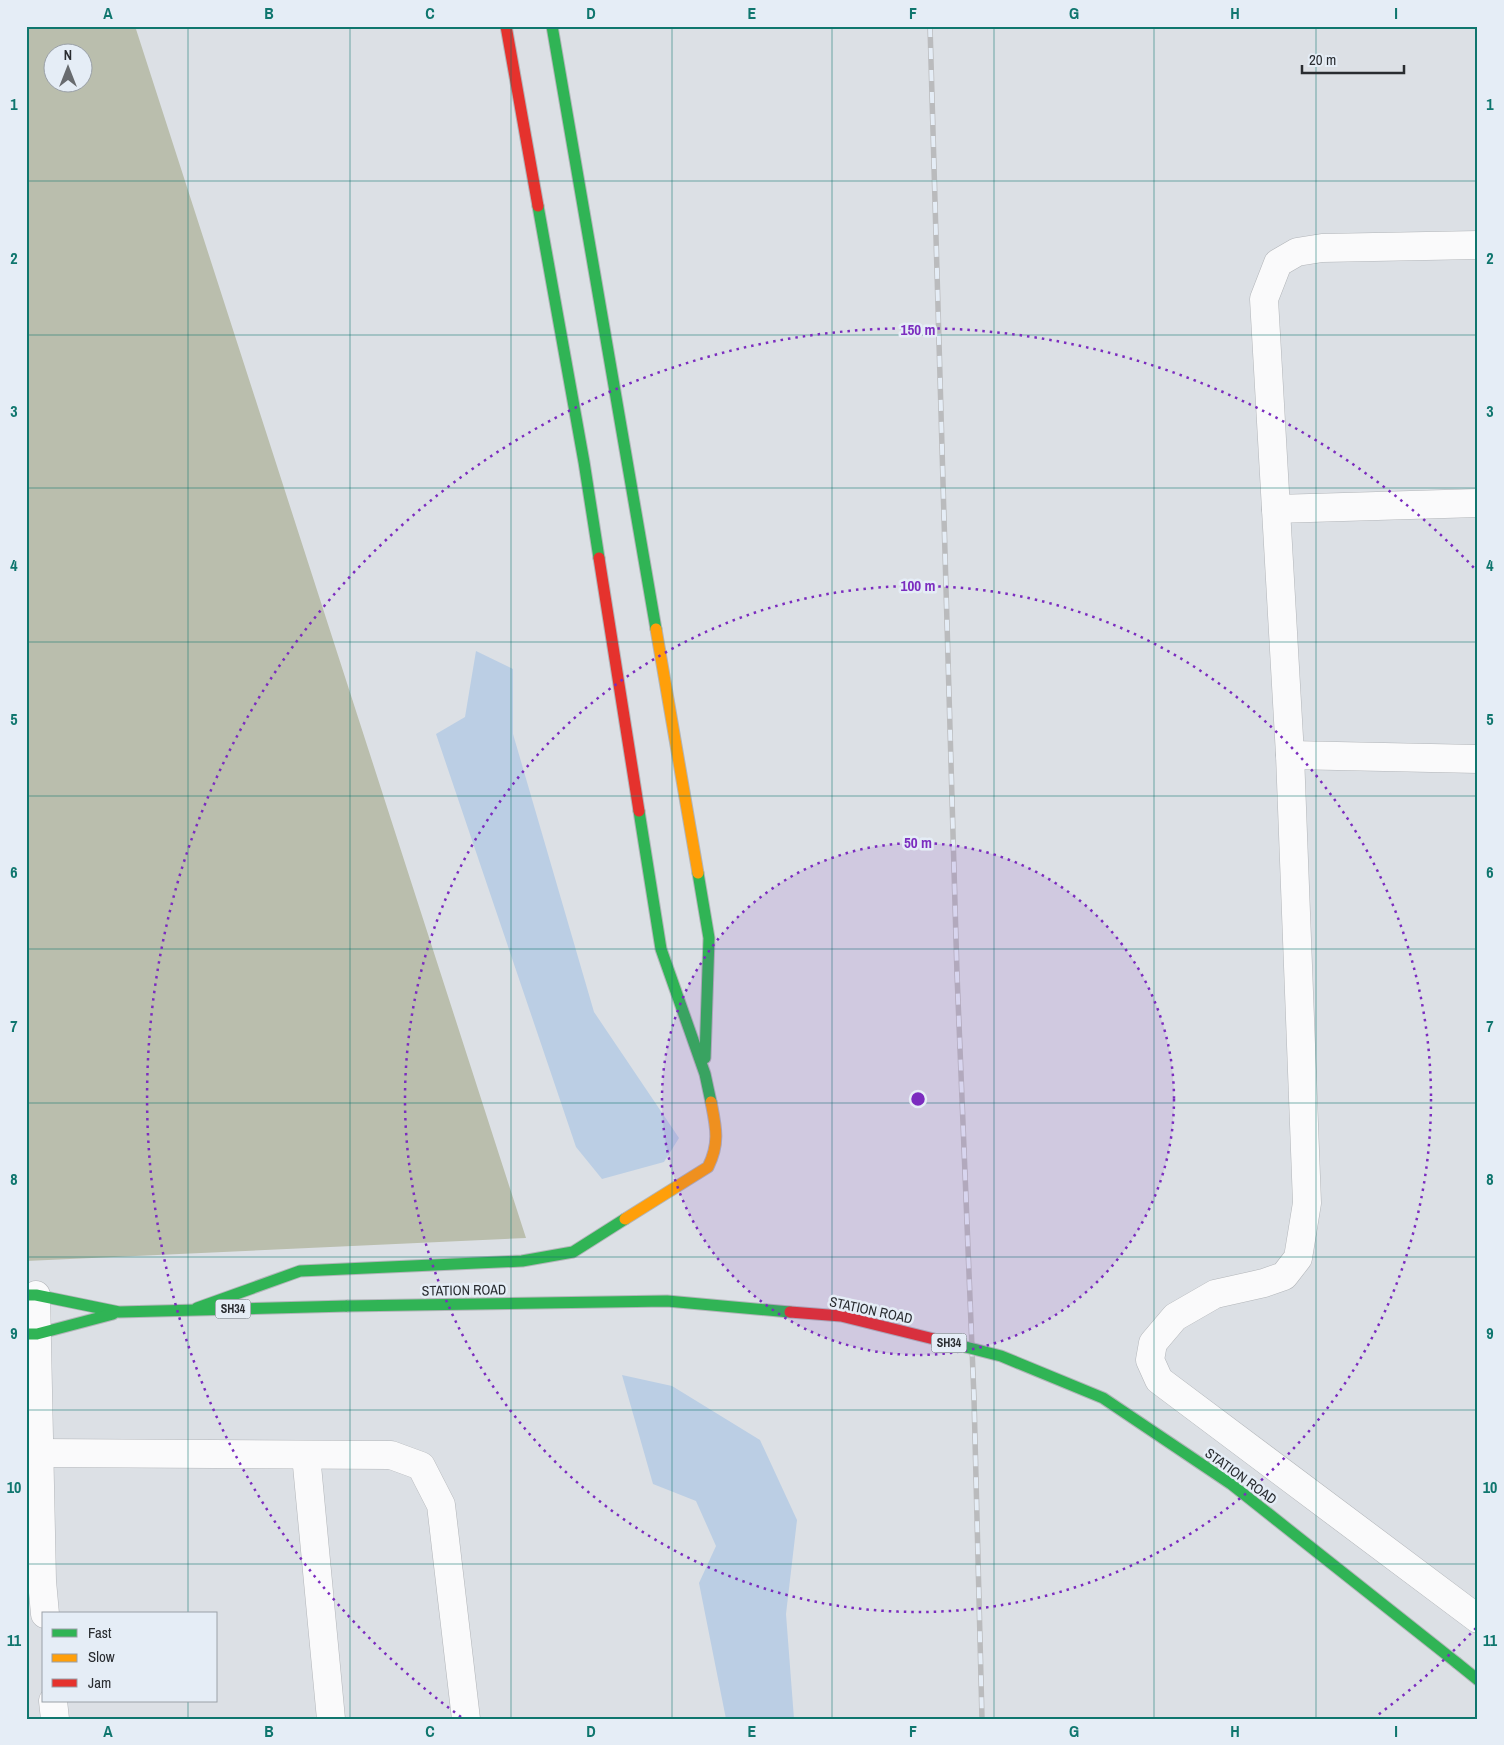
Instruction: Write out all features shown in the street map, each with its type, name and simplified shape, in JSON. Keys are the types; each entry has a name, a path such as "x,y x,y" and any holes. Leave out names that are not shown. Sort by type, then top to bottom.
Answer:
{"street":[{"path":"191,1310 300,1271 522,1261 573,1252 708,1167 715,1153 716,1129 705,1074 661,949 584,462 506,26"},
{"path":"552,26 709,938 705,1074"},
{"path":"1478,244 1322,248 1297,252 1278,263 1264,299 1290,755 1306,1203 1298,1258 1284,1276 1264,1283 1215,1294 1175,1317 1153,1343 1150,1360 1159,1380 1478,1619"},
{"path":"1276,509 1478,503"},
{"path":"1290,755 1478,759"},
{"path":"31,1295 31,1334 39,1453 34,1581 44,1612"},
{"name":"STATION ROAD","path":"31,1295 119,1312"},
{"name":"STATION ROAD","path":"31,1334 119,1312 347,1306 668,1301 841,1316 1002,1356 1103,1398 1230,1484 1478,1680"},
{"path":"39,1453 392,1455 421,1466 441,1505 466,1719"},
{"path":"306,1455 331,1719"},
{"path":"54,1702 55,1719"}],"green space":[{"path":"26,26 135,26 526,1238 26,1261"}],"water":[{"path":"476,651 513,669 513,734 594,1012 679,1138 664,1162 602,1179 576,1147 436,734 465,717"},
{"path":"622,1375 672,1386 760,1440 797,1520 786,1614 794,1719 726,1719 699,1583 716,1546 696,1501 653,1484"}],"railway":[{"path":"930,26 957,974 974,1398 982,1719"}],"traffic: fast":[{"path":"552,26 656,629"},
{"path":"538,206 584,462 599,558"},
{"path":"639,811 661,949 705,1074 711,1102"},
{"path":"698,873 709,938 705,1058"},
{"path":"197,1308 300,1271 522,1261 573,1252 625,1219"},
{"path":"26,1295 36,1295 119,1312 347,1306"},
{"path":"347,1306 667,1301 790,1312"},
{"path":"26,1334 37,1334 113,1314"},
{"path":"946,1342 1001,1356 1103,1398 1231,1484 1457,1663"},
{"path":"1457,1663 1478,1680"}],"traffic: slow":[{"path":"656,629 698,873"},
{"path":"625,1219 708,1167 716,1142 711,1102"}],"traffic: jam":[{"path":"506,26 538,206"},
{"path":"599,558 639,811"},
{"path":"790,1312 841,1316 946,1342"}]}
